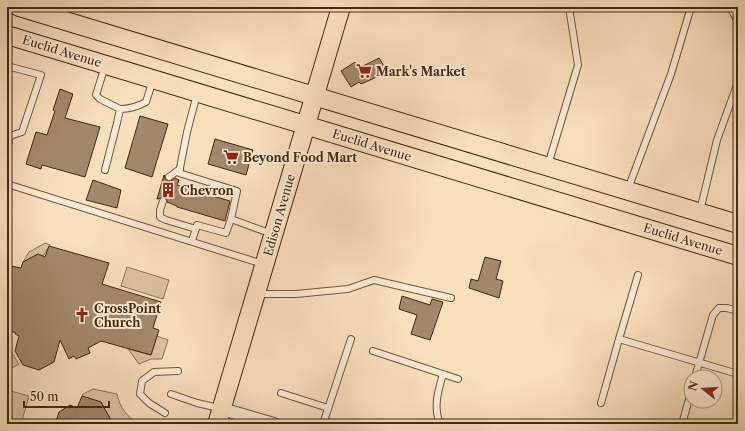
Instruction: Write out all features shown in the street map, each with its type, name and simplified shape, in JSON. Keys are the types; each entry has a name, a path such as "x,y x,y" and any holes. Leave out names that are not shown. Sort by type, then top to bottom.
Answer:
{"main road":[{"path":"19,7 738,224"},
{"name":"Edison Avenue","path":"220,416 341,7"},
{"name":"Euclid Avenue","path":"7,35 738,256"}],"street":[{"path":"220,416 274,424"}],"lane":[{"path":"547,166 578,65 568,7"},
{"path":"627,190 671,74 691,7"},
{"path":"730,7 738,22"},
{"path":"106,65 96,95 100,99 120,109 138,106 146,102 153,79"},
{"path":"7,66 41,75 22,132 10,136 7,149"},
{"path":"700,212 717,140 738,82"},
{"path":"192,241 197,225 226,233 231,219 237,191 179,173 187,132 198,93"},
{"path":"105,170 120,109"},
{"path":"170,177 180,169"},
{"path":"7,184 264,264"},
{"path":"162,201 160,217 177,224 196,229"},
{"path":"231,219 273,234"},
{"path":"601,403 638,275"},
{"path":"255,294 296,294 348,289 374,280 450,298"},
{"path":"698,369 713,315 719,308 727,308 738,311"},
{"path":"323,424 351,339"},
{"path":"619,339 738,374"},
{"path":"373,351 458,378"},
{"path":"165,413 149,403 140,394 142,380 154,372 178,371"},
{"path":"440,424 436,397 443,374"},
{"path":"281,393 328,408"},
{"path":"171,394 197,403 220,416"},
{"path":"682,424 686,409"}],"shaded area":[{"path":"45,243 50,245 43,256 38,254 23,262 29,252"},
{"path":"127,267 169,280 163,299 121,286"},
{"path":"157,336 168,340 162,359 151,359 139,364 128,349 151,355"},
{"path":"12,353 19,364 9,370 7,367 7,356"},
{"path":"93,389 117,394 120,404 125,412 139,424 113,424 101,402 82,396"},
{"path":"7,390 29,396 21,424 7,424"}],"building":[{"name":"Mark's Market","path":"379,58 388,72 361,84 359,82 351,87 341,71 355,62 359,68"},
{"path":"60,89 73,94 65,118 100,127 85,177 42,165 41,169 26,164 36,132 47,135"},
{"path":"140,116 168,124 152,177 125,168"},
{"name":"Beyond Food Mart","path":"215,139 253,150 246,175 208,164"},
{"path":"164,175 165,179 168,181 175,178 179,180 177,185 230,201 225,221 177,207 167,202 165,197 157,199"},
{"path":"93,180 121,190 117,208 86,200"},
{"name":"CrossPoint Church","path":"49,246 109,263 102,284 161,302 153,328 159,330 151,355 101,341 88,348 90,353 76,359 74,356 69,359 60,340 54,362 39,370 23,365 15,351 19,336 15,334 16,333 7,330 7,278 11,266 21,268 23,262 38,254 45,257"},
{"path":"485,257 501,261 496,279 503,281 499,298 469,288 471,279 478,281"},
{"path":"402,296 430,305 432,299 443,302 430,340 411,334 417,315 399,309"},
{"path":"82,396 101,402 113,424 55,424 59,412 70,405 77,408"}],"place":[{"name":"Mark's Market","path":"364,71"},
{"name":"Beyond Food Mart","path":"231,157"},
{"name":"Chevron","path":"168,190"},
{"name":"CrossPoint Church","path":"82,315"}]}
